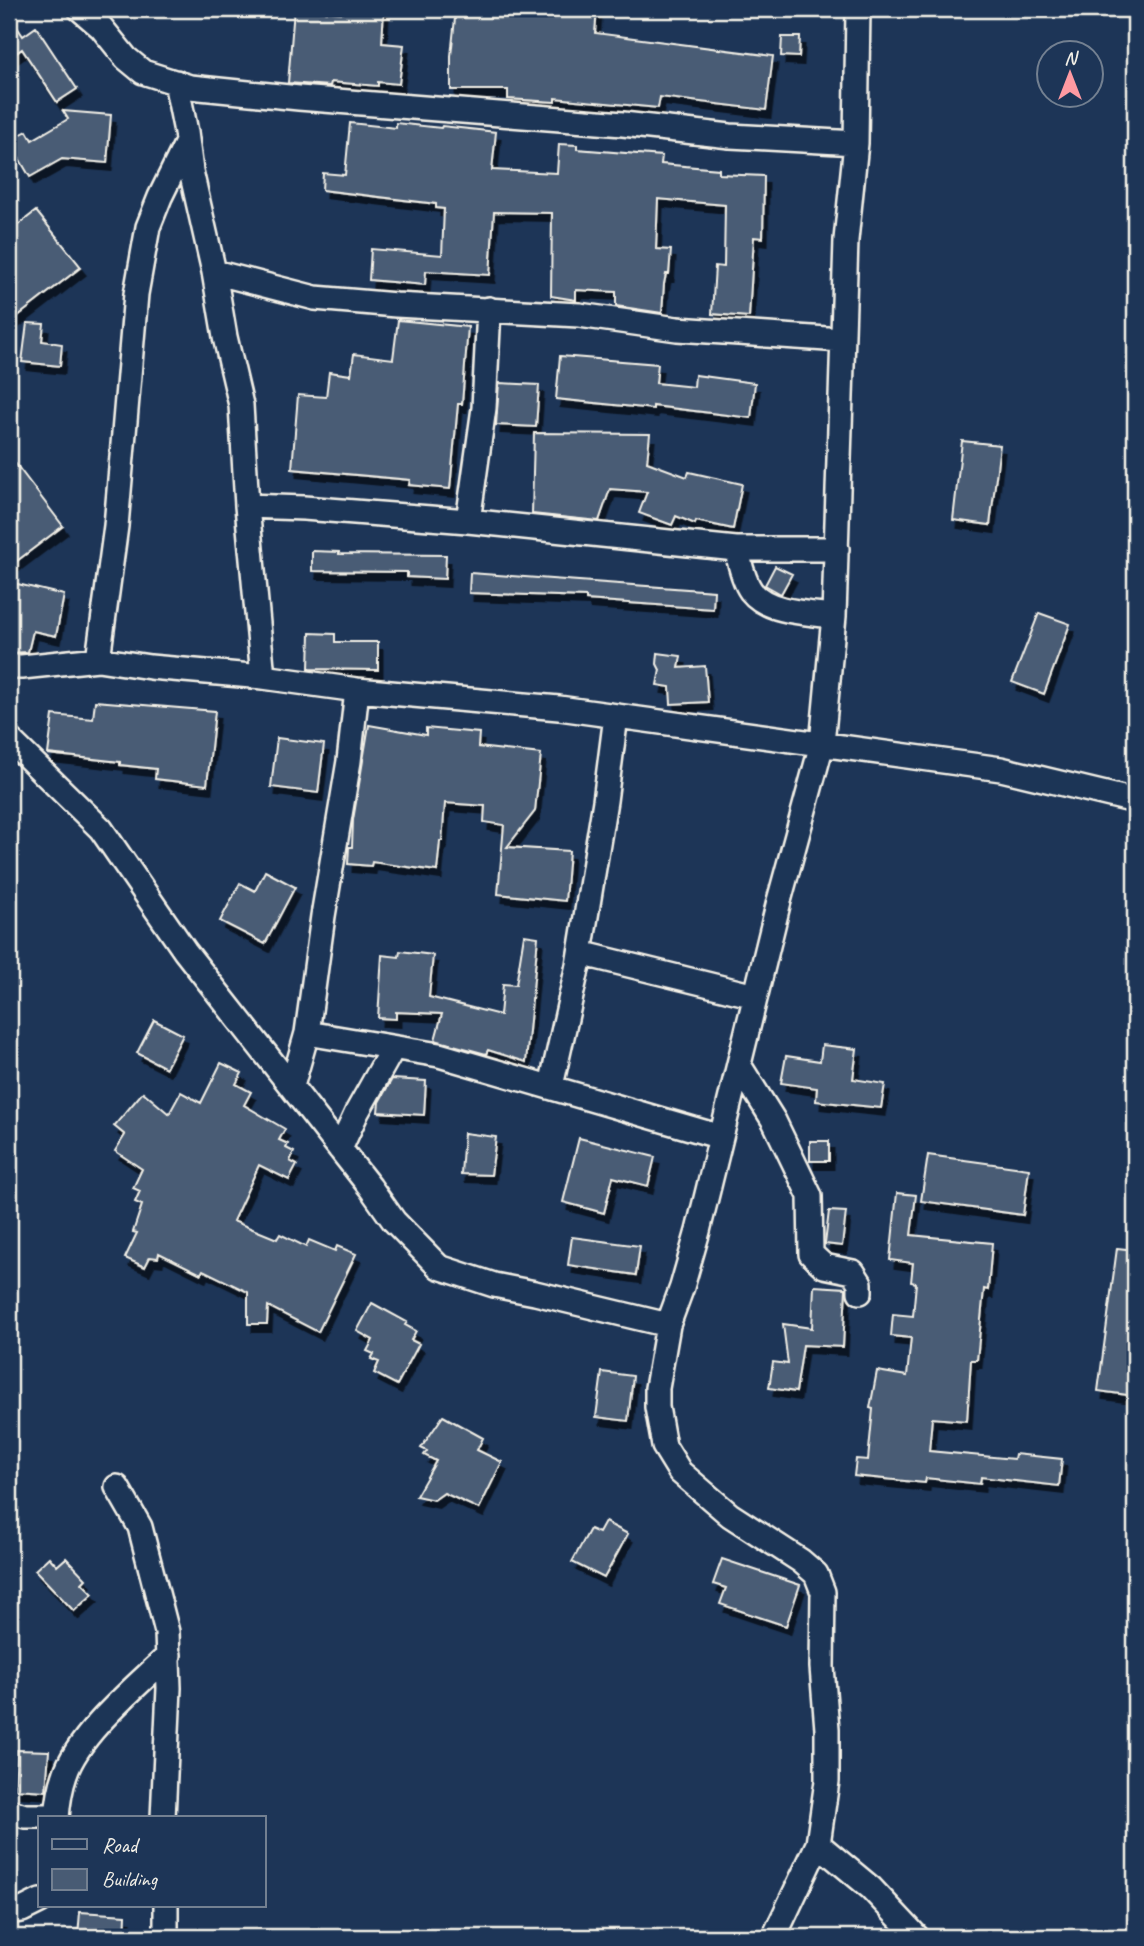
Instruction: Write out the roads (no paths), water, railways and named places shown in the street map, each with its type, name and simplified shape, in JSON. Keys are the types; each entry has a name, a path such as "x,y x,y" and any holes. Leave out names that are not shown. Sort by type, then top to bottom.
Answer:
{"street":[{"path":"80,9 100,27 126,58 143,72 190,87 623,124 730,136 856,143"},
{"path":"774,1937 818,1843 827,1781 827,1728 822,1667 823,1592 816,1574 801,1561 730,1515 680,1472 664,1446 657,1407 657,1388 668,1325 695,1242 755,996 821,744 834,616 846,240 856,143 858,9"},
{"path":"176,82 191,171 241,405 262,677"},
{"path":"98,659 116,526 136,294 148,228 187,142"},
{"path":"214,272 315,298 579,315 677,329 842,340"},
{"path":"468,521 484,408 489,309"},
{"path":"247,506 468,521 737,549 837,549"},
{"path":"737,549 751,591 765,602 783,608 834,616"},
{"path":"9,667 98,659 357,690 558,708 1001,769 1135,801"},
{"path":"292,1086 307,1033 349,761 357,690"},
{"path":"551,1086 580,953 616,716"},
{"path":"9,739 101,829 185,951 394,1221 439,1267 494,1285 668,1325"},
{"path":"580,953 755,996"},
{"path":"307,1033 439,1055 721,1137"},
{"path":"340,1149 357,1112 393,1048"},
{"path":"739,1065 774,1121 810,1196 811,1254 824,1266 853,1272 860,1283 859,1292"},
{"path":"117,1487 140,1527 167,1632 169,1655 163,1816"},
{"path":"57,1816 65,1773 79,1746 115,1706 169,1655"},
{"path":"9,1811 38,1816"},
{"path":"818,1843 871,1888 917,1937"},
{"path":"9,1912 22,1910 38,1902"},
{"path":"166,1908 166,1937"}]}
